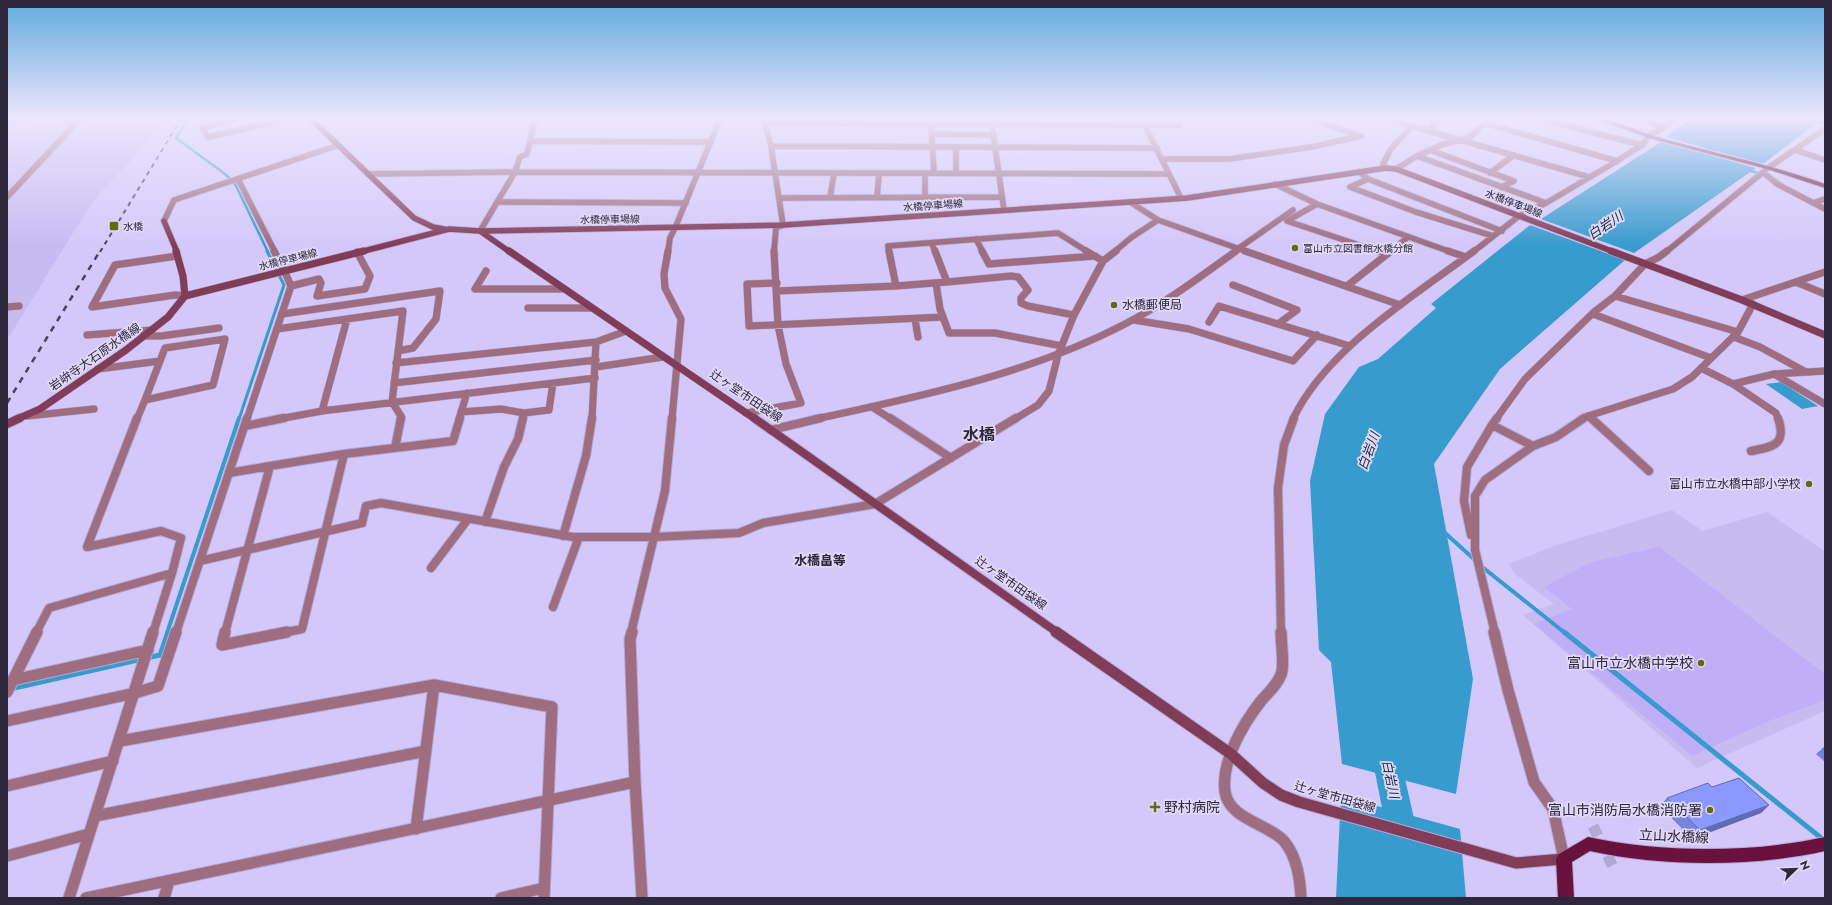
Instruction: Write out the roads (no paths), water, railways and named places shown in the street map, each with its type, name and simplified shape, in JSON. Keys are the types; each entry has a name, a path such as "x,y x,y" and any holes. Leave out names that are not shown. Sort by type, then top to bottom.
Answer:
{"main road":[{"path":"355,161 414,218 433,228 449,229"},
{"path":"1737,161 1825,186"},
{"name":"水橋停車場線","path":"185,296 449,229 480,231 783,225 1182,198 1386,168 1396,169 1753,304 1825,335"},
{"path":"164,221 177,256 185,284 185,296"},
{"name":"辻ヶ堂市田袋線","path":"480,231 771,430 1135,688 1231,754 1263,783 1281,795 1299,802 1516,862 1564,859"},
{"name":"岩峅寺大石原水橋線","path":"7,424 27,416 145,336 168,316 185,296"},
{"name":"立山水橋線","path":"1564,859 1588,844 1615,850 1685,855 1753,856 1794,851 1825,844"},
{"path":"1564,859 1566,898"}],"street":[{"path":"7,197 41,161"},
{"path":"164,221 174,200 291,161"},
{"path":"480,231 515,172 519,161"},
{"path":"642,898 635,782 630,639 665,491 681,319 665,288 664,274 670,238 703,161"},
{"path":"746,413 801,403 786,364 778,325 774,249 776,228 783,225 774,161"},
{"path":"934,161 934,173"},
{"path":"956,161 956,173"},
{"path":"998,161 1001,197 1004,210"},
{"path":"1163,161 1168,174 1182,198"},
{"path":"1384,161 1383,164 1386,168"},
{"path":"1396,169 1409,161"},
{"path":"1431,161 1546,203"},
{"path":"1461,161 1514,181 1501,187"},
{"path":"1490,172 1505,161"},
{"path":"1536,161 1590,177"},
{"path":"1300,898 1301,886 1293,854 1277,835 1238,813 1226,796 1224,782 1231,754 1242,728 1275,684 1282,672 1278,488 1280,463 1288,432 1298,411 1313,386 1350,346 1400,305 1493,236 1502,231 1519,216 1546,203 1617,161"},
{"path":"1564,859 1552,809 1534,782 1508,690 1464,501 1467,467 1492,425 1525,379 1593,314 1615,296 1645,264 1659,257 1764,169 1777,161"},
{"path":"1764,169 1777,184 1825,209"},
{"path":"368,174 515,172 776,174 1168,174"},
{"path":"1359,172 1368,179 1502,231"},
{"path":"830,198 834,173"},
{"path":"877,198 879,173"},
{"path":"925,173 925,197"},
{"path":"7,721 158,686 291,286 238,179"},
{"path":"1368,179 1350,187 1416,212 1493,236"},
{"path":"1275,184 1317,204 1466,257"},
{"path":"780,198 1001,197"},
{"path":"1813,203 1825,199"},
{"path":"497,202 686,203"},
{"path":"1130,202 1158,220 1400,305"},
{"path":"1287,221 1317,204"},
{"path":"771,430 963,386 1058,355 1134,320 1175,295 1294,210"},
{"path":"1280,219 1387,254"},
{"path":"200,561 362,523 366,506 381,503 564,536 654,538 739,533 762,523 875,504 1038,405 1049,391 1058,355 1074,315 1103,261 1132,237 1158,220"},
{"path":"896,286 888,246 1058,233 1103,261"},
{"path":"1347,286 1408,237"},
{"path":"976,239 989,264 1095,256"},
{"path":"932,243 947,282"},
{"path":"291,286 319,279 321,283 317,296 365,289 370,276 357,252"},
{"path":"177,256 115,265 92,307 175,295 185,296"},
{"path":"486,271 475,289 563,289"},
{"path":"1742,300 1825,272"},
{"path":"777,291 896,286 1011,276 1018,277 1028,290 1021,298 1021,303 1028,306 1074,315"},
{"path":"1796,282 1825,294"},
{"path":"776,283 747,284 749,326 943,318"},
{"path":"936,283 943,318 949,333 996,333 1062,346"},
{"path":"1233,285 1297,310 1278,324"},
{"path":"282,314 440,291 436,319 413,348 398,351"},
{"path":"1615,296 1736,334 1806,372"},
{"path":"1475,550 1475,496 1485,480 1533,446 1556,437 1588,416 1673,389 1692,376 1736,334 1753,304"},
{"path":"7,308 19,306"},
{"path":"1209,322 1219,306 1350,346"},
{"path":"528,308 591,308"},
{"path":"277,329 403,311 392,402 400,416 395,448"},
{"path":"1593,314 1711,358"},
{"path":"322,411 347,319"},
{"path":"915,319 918,337"},
{"path":"1134,320 1190,329 1293,361 1317,336"},
{"path":"145,336 161,336 219,328"},
{"path":"86,335 152,330"},
{"path":"396,363 596,342 626,331"},
{"path":"69,898 120,741 172,573 181,538 161,531 87,547 144,400 165,348 225,339 213,385 144,400"},
{"path":"564,536 586,455 595,378 596,342"},
{"path":"394,383 663,357"},
{"path":"98,369 160,361"},
{"path":"1700,368 1733,384 1776,413 1782,434 1779,440 1771,447 1751,451"},
{"path":"1733,384 1774,374 1824,372"},
{"path":"1774,374 1825,404"},
{"path":"245,426 322,411 595,378"},
{"path":"461,412 495,408 517,410 524,413 549,410 553,383"},
{"path":"229,473 344,454 453,441 467,393"},
{"path":"872,407 951,458"},
{"path":"27,416 94,409"},
{"path":"485,522 504,467 518,439 524,413"},
{"path":"1588,416 1649,471"},
{"path":"1492,425 1533,446"},
{"path":"270,466 249,549 222,645 302,629 344,454"},
{"path":"431,568 468,519"},
{"path":"553,607 580,537"},
{"path":"7,692 49,608 172,573"},
{"path":"13,680 148,650"},
{"path":"120,741 434,686 552,707 544,893 501,898"},
{"path":"416,829 434,686"},
{"path":"95,816 426,751"},
{"path":"7,786 113,761"},
{"path":"86,898 169,882 635,782"},
{"path":"7,856 89,834"},
{"path":"164,898 169,882"}],"water":[{"path":"1631,161 1731,161 1756,168 1634,253 1541,219"},
{"path":"1753,161 1767,161 1763,164"},
{"path":"1530,225 1625,260 1500,369 1434,464 1473,679 1456,794 1342,764 1331,662 1319,650 1310,481 1325,414 1359,367 1378,359 1436,308 1431,304"},
{"path":"1781,382 1818,406 1802,409 1766,384"},
{"path":"1341,796 1460,829 1466,898 1336,898"}],"waterway":[{"path":"208,161 225,174 235,184 268,252"},
{"path":"1683,170 1695,161"},
{"path":"1747,170 1762,174"},
{"path":"1772,177 1785,186"},
{"path":"239,419 284,285 267,251"},
{"path":"167,633 239,418"},
{"path":"1444,532 1475,560"},
{"path":"1481,566 1565,633"},
{"path":"10,689 160,655 168,632"},
{"path":"1564,632 1825,841"},
{"name":"白岩川","path":"1385,752 1400,823 1400,838"}],"tunnel":[{"path":"1593,826 1614,869"}],"railway":[{"path":"100,252 155,161"},
{"path":"7,403 100,251"}],"place":[{"name":"水橋","path":"114,226"},
{"name":"富山市立図書館水橋分館","path":"1295,248"},
{"name":"水橋郵便局","path":"1114,305"},
{"name":"富山市立水橋中部小学校","path":"1809,484"},
{"name":"富山市立水橋中学校","path":"1701,663"},
{"name":"野村病院","path":"1155,807"},
{"name":"富山市消防局水橋消防署","path":"1710,810"}],"district":[{"name":"水橋","path":"979,434"},
{"name":"水橋畠等","path":"820,560"}]}
